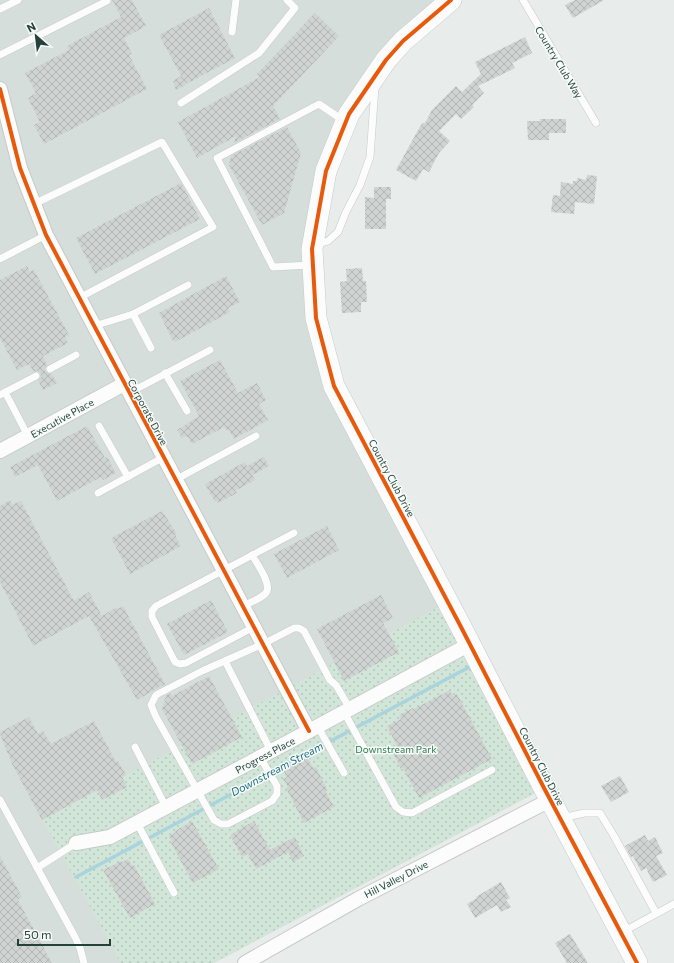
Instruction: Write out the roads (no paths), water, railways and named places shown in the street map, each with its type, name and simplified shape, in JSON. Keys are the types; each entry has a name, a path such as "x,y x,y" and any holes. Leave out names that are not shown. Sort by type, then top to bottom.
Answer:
{"street":[{"name":"Country Club Drive","path":"452,0 403,41 386,60 349,114 326,171 312,255 316,318 334,386 470,644 550,800 637,963"},
{"name":"Corporate Drive","path":"0,89 20,168 46,234 263,644 314,729"},
{"name":"Executive Place","path":"0,451 127,388"},
{"name":"Progress Place","path":"76,843 110,836 137,823 470,644"},
{"name":"Hill Valley Drive","path":"245,963 358,899 550,800"}],"lane":[{"path":"0,9 18,0"},
{"path":"232,32 236,0"},
{"path":"181,103 259,54 295,8 287,0"},
{"name":"Country Club Way","path":"523,0 596,123"},
{"path":"0,55 107,1"},
{"path":"346,122 319,104 217,158 273,267 312,255 338,232 346,212 360,185 370,157 376,74"},
{"path":"34,204 162,142 213,227 79,298"},
{"path":"0,259 46,234"},
{"path":"94,326 133,314 188,285"},
{"path":"133,314 151,348"},
{"path":"127,388 165,373 210,350"},
{"path":"50,369 76,355"},
{"path":"165,373 187,412"},
{"path":"28,436 2,394 36,376"},
{"path":"99,426 128,477"},
{"path":"175,480 256,436"},
{"path":"98,493 164,457"},
{"path":"254,627 186,663 180,664 175,662 152,617 152,611 156,606 294,533"},
{"path":"243,606 266,594 268,590 268,584 252,555"},
{"path":"225,661 266,754 277,786 277,794 272,800 228,824 221,824 214,820 156,717 151,705 156,695 225,661 263,644 294,628 299,628 304,631 330,680 336,685 347,711 396,807 403,812 412,813 492,770"},
{"path":"314,729 344,773"},
{"path":"135,747 166,807"},
{"path":"0,800 75,937 84,963"},
{"path":"560,819 584,813 600,813 656,913"},
{"path":"137,823 174,893"},
{"path":"37,868 76,843"},
{"path":"620,931 630,928 674,904"}],"waterway":[{"name":"Downstream Stream","path":"76,877 473,665"}],"park label":[{"name":"Downstream Park","path":"396,749"}]}
